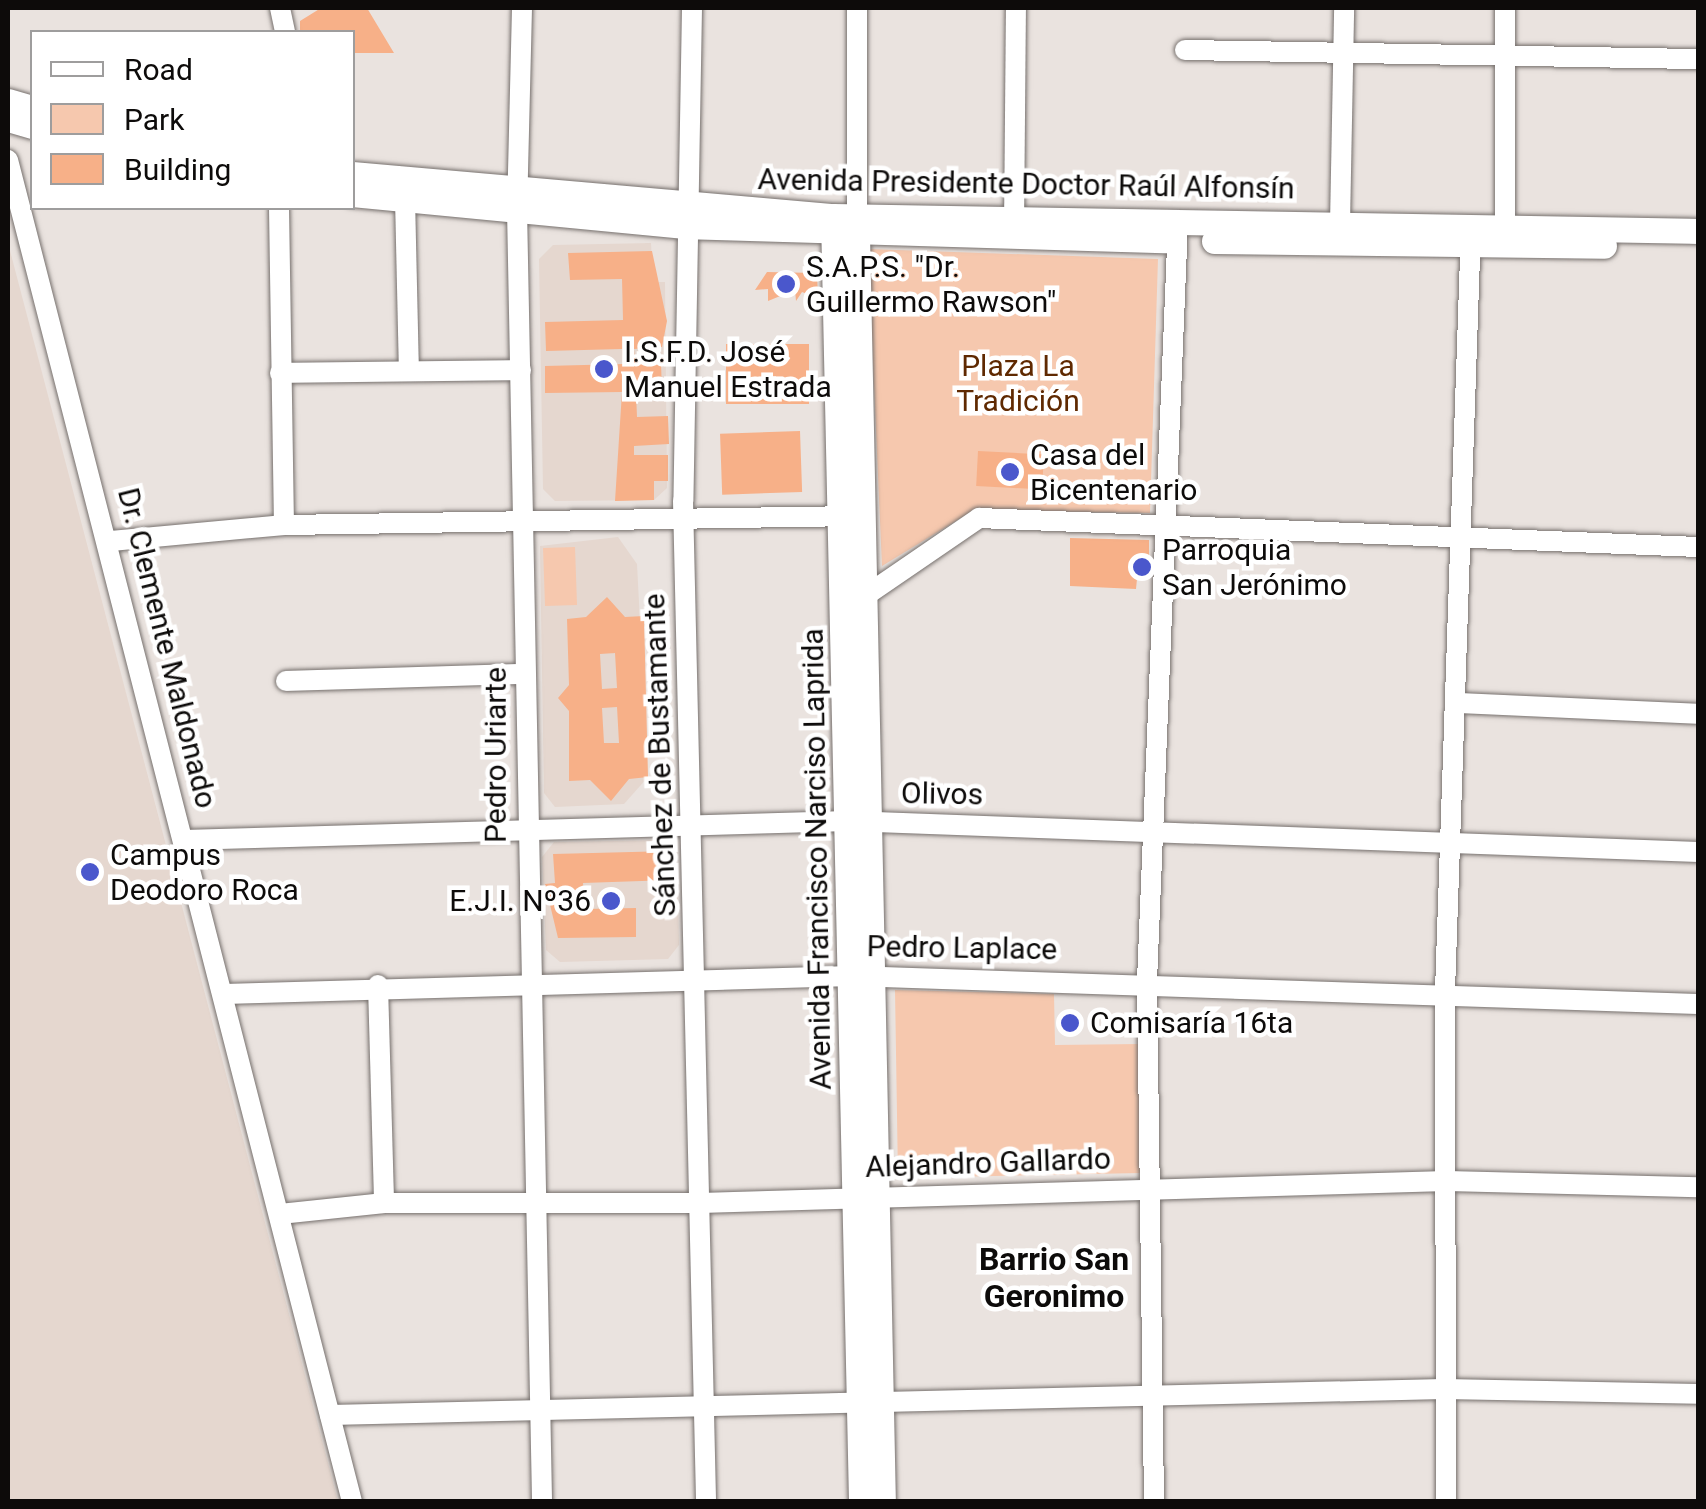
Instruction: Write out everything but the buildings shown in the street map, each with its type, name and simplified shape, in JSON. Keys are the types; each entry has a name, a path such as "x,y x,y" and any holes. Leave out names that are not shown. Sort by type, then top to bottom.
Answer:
{"main road":[{"name":"Avenida Presidente Doctor Raúl Alfonsín","path":"355,174 519,199 685,216 845,225 1471,235 1505,226 1698,231"},
{"name":"Avenida Presidente Doctor Raúl Alfonsín","path":"355,194 519,199"},
{"name":"Avenida Presidente Doctor Raúl Alfonsín","path":"1178,232 1340,224 1698,248"},
{"name":"Avenida Francisco Narciso Laprida","path":"845,225 856,594 870,1401 883,1502"},
{"name":"Avenida Francisco Narciso Laprida","path":"861,1502 870,1401"}],"street":[{"name":"Pedro Uriarte","path":"522,8 520,370 528,982 542,1502"},
{"name":"Sánchez de Bustamante","path":"692,8 685,216 684,521 706,1502"},
{"path":"845,225 857,8"},
{"path":"1014,227 1016,8"},
{"path":"1340,224 1344,8"},
{"path":"1505,8 1505,226"},
{"path":"1185,50 1345,58 1698,59"},
{"name":"Dr. Clemente Maldonado","path":"8,160 111,541 352,1502"},
{"path":"405,198 409,370"},
{"path":"279,210 284,525"},
{"path":"1154,1502 1147,981 1171,525 1178,232"},
{"path":"1446,1502 1444,991 1458,703 1471,235"},
{"path":"280,372 520,370"},
{"path":"111,541 284,525 854,516"},
{"path":"856,594 979,518 1698,547"},
{"path":"286,681 525,674"},
{"path":"1458,703 1698,714"},
{"name":"Olivos","path":"184,840 527,826 859,822 1450,839 1698,852"},
{"name":"Pedro Laplace","path":"224,994 378,985 696,976 862,976 1147,981 1698,1004"},
{"path":"378,985 384,1203"},
{"name":"Alejandro Gallardo","path":"280,1214 384,1203 700,1204 1446,1181 1698,1188"},
{"path":"330,1415 541,1406 1444,1389 1698,1394"}],"shaded area":[{"name":"Campus Deodoro Roca","path":"8,243 338,1501 8,1501"},
{"name":"I.S.F.D. José Manuel Estrada","path":"651,243 653,282 665,282 667,488 654,500 555,501 543,489 539,259 553,245"},
{"path":"618,537 637,564 648,777 624,804 555,807 544,793 540,546"},
{"name":"E.J.I. Nº36","path":"668,840 677,851 679,945 668,959 560,962 546,950 542,857 554,842"}],"green space":[{"name":"Plaza La Tradición","path":"868,249 1158,259 1150,513 974,510 882,566"},
{"path":"575,547 577,605 545,606 543,548"},
{"path":"895,990 1054,994 1055,1045 1140,1044 1141,1173 898,1178"}],"place":[{"name":"S.A.P.S. \"Dr. Guillermo Rawson\"","path":"786,284"},
{"name":"I.S.F.D. José Manuel Estrada","path":"604,369"},
{"name":"Casa del Bicentenario","path":"1010,472"},
{"name":"Parroquia San Jerónimo","path":"1142,567"},
{"name":"Campus Deodoro Roca","path":"90,872"},
{"name":"E.J.I. Nº36","path":"611,901"},
{"name":"Comisaría 16ta","path":"1070,1023"}],"district":[{"name":"Barrio San Geronimo","path":"1054,1278"}]}
